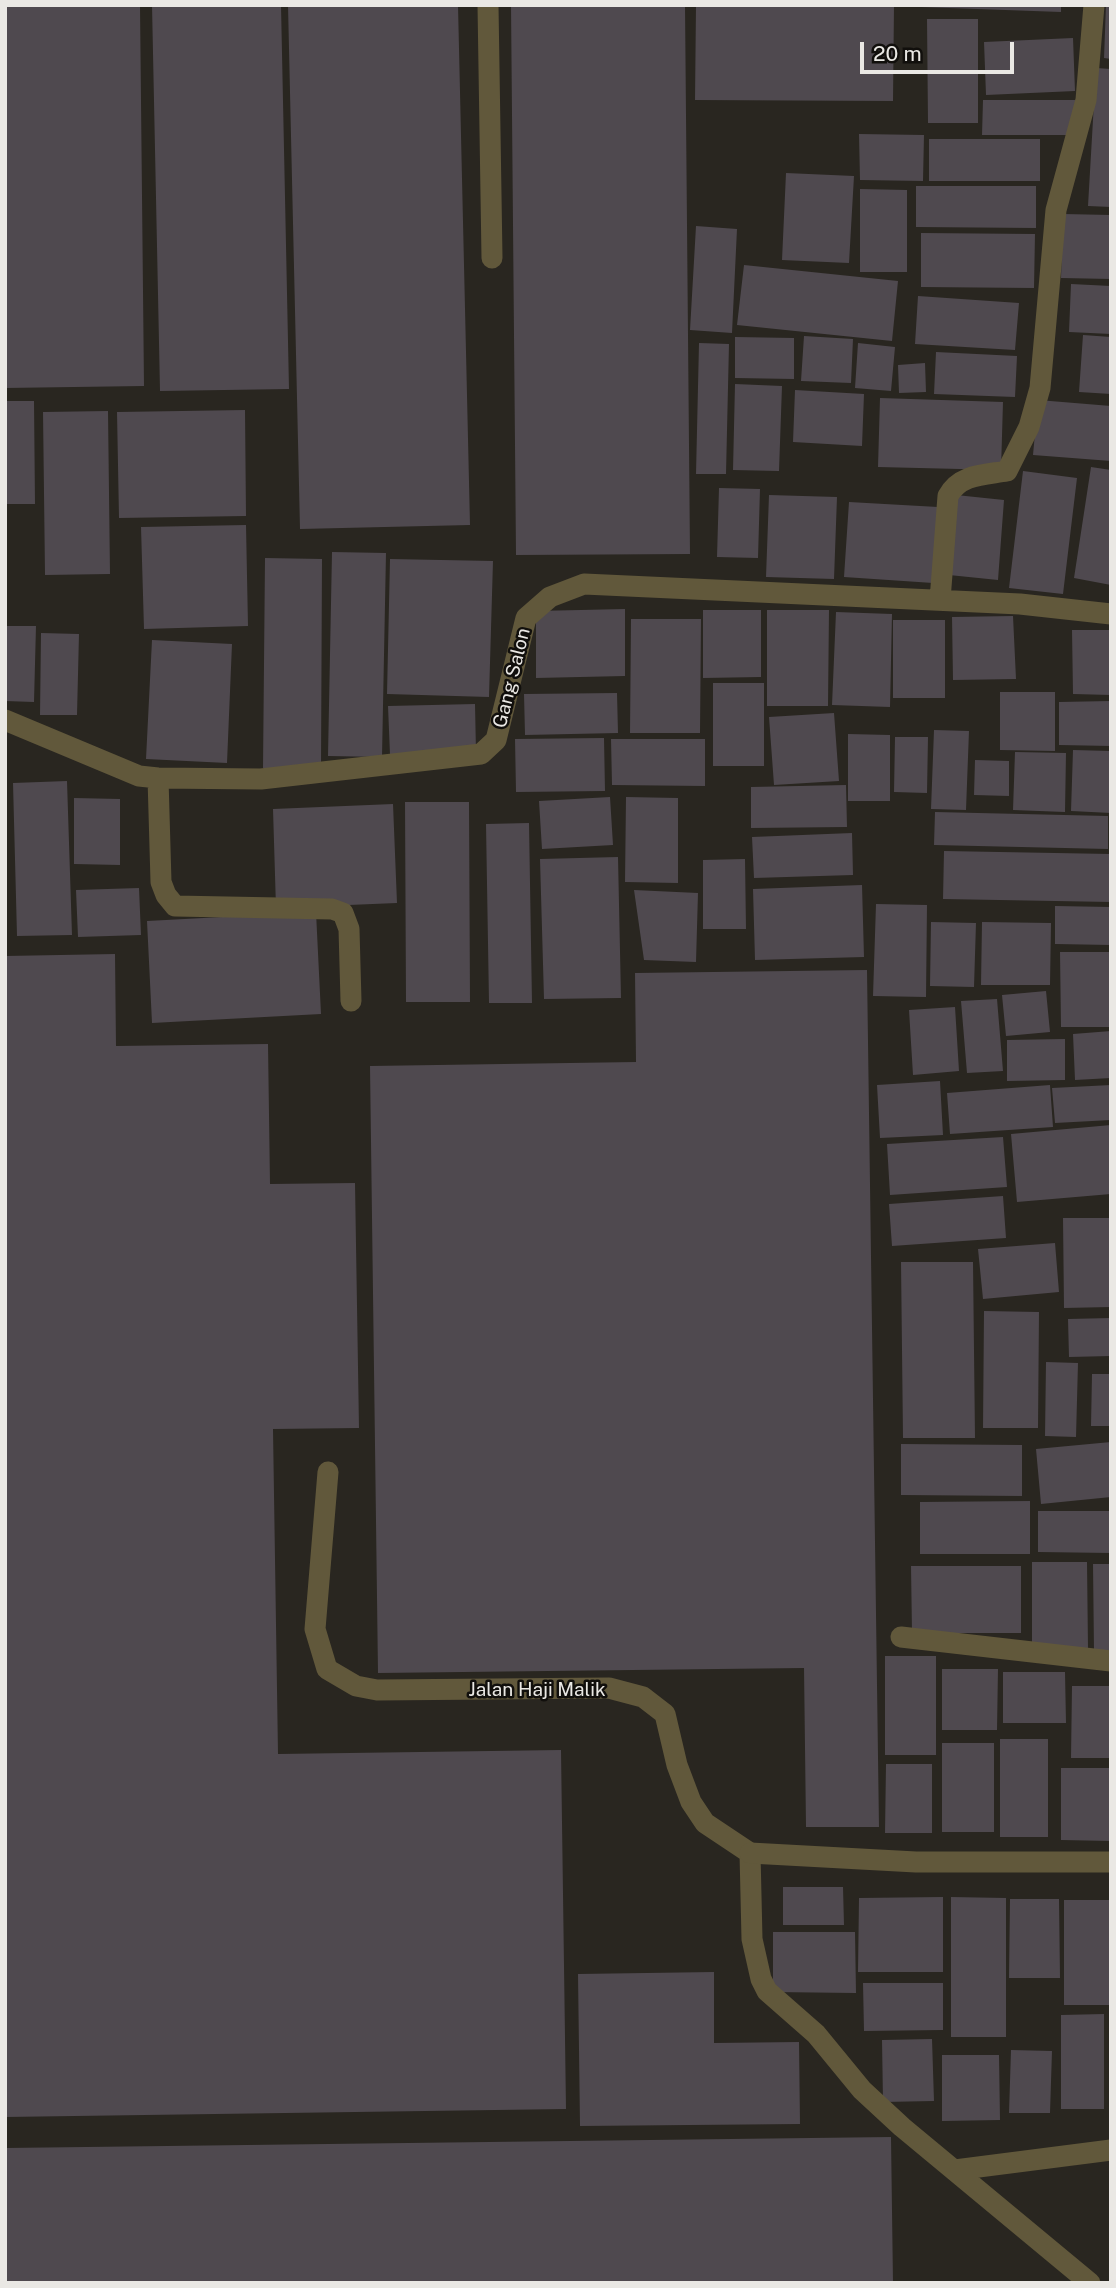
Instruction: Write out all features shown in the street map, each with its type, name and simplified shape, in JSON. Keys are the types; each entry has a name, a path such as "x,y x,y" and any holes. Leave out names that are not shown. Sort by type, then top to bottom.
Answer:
{"street":[{"path":"488,5 492,258"},
{"path":"940,600 948,496 954,484 966,478 1007,471 1030,428 1040,388 1056,210 1086,100 1094,5"},
{"name":"Gang Salon","path":"5,720 139,776 261,779 481,754 496,740 526,618 550,597 584,584 1020,604 1111,614"},
{"path":"158,778 160,882 166,895 176,906 332,909 343,913 349,929 352,1001"},
{"name":"Jalan Haji Malik","path":"328,1472 315,1629 327,1669 356,1686 377,1690 608,1688 643,1697 665,1714 691,1802 705,1823 750,1853"},
{"path":"901,1637 1111,1661"},
{"path":"1090,2283 902,2127 862,2090 816,2034 767,1991 761,1979 752,1939 750,1853 916,1862 1111,1862"},
{"path":"956,2170 1111,2150"}],"building":[{"path":"5,5 140,5 144,386 5,388"},
{"path":"152,5 281,5 289,389 160,391"},
{"path":"288,5 458,5 470,525 300,529"},
{"path":"511,5 685,5 690,554 516,555"},
{"path":"696,5 894,5 893,101 695,100"},
{"path":"1061,5 1061,12 921,7"},
{"path":"1106,5 1111,5 1111,59 1104,58"},
{"path":"927,19 978,19 978,123 928,123"},
{"path":"1073,38 1075,91 986,95 984,42"},
{"path":"1096,68 1111,69 1111,207 1088,206"},
{"path":"983,100 1075,100 1075,135 982,135"},
{"path":"859,134 924,135 923,181 860,180"},
{"path":"929,139 1040,139 1040,181 929,181"},
{"path":"786,173 854,176 849,263 782,260"},
{"path":"916,186 1036,186 1036,228 916,227"},
{"path":"860,189 907,190 907,272 860,272"},
{"path":"1063,214 1111,215 1111,279 1061,278"},
{"path":"696,226 737,229 732,333 690,330"},
{"path":"921,233 1035,234 1034,288 921,287"},
{"path":"744,265 898,281 892,341 737,325"},
{"path":"1071,284 1111,286 1111,334 1069,332"},
{"path":"918,296 1019,303 1015,350 915,344"},
{"path":"1083,335 1111,337 1111,394 1079,392"},
{"path":"804,336 853,339 851,383 801,381"},
{"path":"735,337 794,338 794,379 735,378"},
{"path":"699,343 729,344 726,474 696,474"},
{"path":"858,343 895,347 891,391 855,388"},
{"path":"936,352 1017,356 1015,397 934,394"},
{"path":"925,363 926,392 899,393 898,365"},
{"path":"735,384 782,386 779,471 733,470"},
{"path":"795,390 864,394 862,446 793,442"},
{"path":"880,398 1003,402 1001,470 878,467"},
{"path":"1038,400 1111,406 1111,461 1033,455"},
{"path":"5,401 34,401 35,504 5,504"},
{"path":"245,410 246,516 119,518 117,412"},
{"path":"108,411 110,574 45,575 43,412"},
{"path":"1091,467 1111,470 1111,585 1074,578"},
{"path":"1023,471 1077,478 1063,594 1009,588"},
{"path":"719,488 760,489 758,558 717,557"},
{"path":"769,495 837,497 834,579 766,577"},
{"path":"956,495 1004,500 998,580 949,575"},
{"path":"849,502 938,507 933,583 844,577"},
{"path":"246,525 248,626 144,629 141,527"},
{"path":"332,552 386,553 382,757 328,756"},
{"path":"265,558 322,559 321,768 263,768"},
{"path":"390,559 493,561 489,697 387,694"},
{"path":"625,609 625,676 536,678 536,611"},
{"path":"703,610 761,610 761,677 703,678"},
{"path":"767,610 829,610 828,706 767,706"},
{"path":"836,612 892,614 890,707 832,705"},
{"path":"1013,616 1016,679 953,680 952,617"},
{"path":"631,619 701,619 700,733 630,733"},
{"path":"893,620 945,620 945,698 893,698"},
{"path":"5,626 36,626 34,702 5,701"},
{"path":"1072,630 1111,630 1111,695 1073,694"},
{"path":"41,633 79,634 77,715 40,715"},
{"path":"152,640 232,644 227,763 146,759"},
{"path":"713,683 764,683 764,766 713,766"},
{"path":"1000,692 1055,692 1055,751 1000,750"},
{"path":"617,693 618,733 525,735 524,694"},
{"path":"1111,701 1111,746 1059,745 1059,702"},
{"path":"475,704 476,752 390,755 388,706"},
{"path":"834,713 839,781 774,785 769,717"},
{"path":"934,730 969,731 966,810 931,809"},
{"path":"848,734 890,735 890,801 848,801"},
{"path":"895,737 928,737 927,793 894,792"},
{"path":"604,738 605,791 516,792 515,739"},
{"path":"611,739 705,739 705,786 612,785"},
{"path":"1073,750 1111,751 1111,813 1071,811"},
{"path":"1015,752 1066,753 1065,812 1013,810"},
{"path":"975,760 1009,761 1009,796 974,795"},
{"path":"67,781 72,935 17,936 13,783"},
{"path":"846,785 847,827 751,828 751,787"},
{"path":"610,797 613,845 542,849 539,801"},
{"path":"626,797 678,798 678,883 625,882"},
{"path":"74,798 120,799 120,865 74,864"},
{"path":"405,802 469,802 470,1002 406,1002"},
{"path":"393,804 397,903 276,908 273,809"},
{"path":"935,812 1108,816 1108,849 934,845"},
{"path":"529,823 532,1003 489,1003 486,824"},
{"path":"852,833 853,875 754,878 752,837"},
{"path":"944,851 1111,854 1111,902 943,899"},
{"path":"618,857 621,998 544,999 540,859"},
{"path":"745,859 746,929 703,929 703,860"},
{"path":"862,885 864,957 755,960 753,889"},
{"path":"139,888 141,935 78,937 76,890"},
{"path":"634,890 698,893 696,962 644,960"},
{"path":"876,904 927,905 926,997 873,996"},
{"path":"1055,906 1111,907 1111,945 1055,944"},
{"path":"316,912 321,1014 152,1023 147,921"},
{"path":"931,922 976,923 974,987 930,986"},
{"path":"982,922 1051,923 1050,985 981,985"},
{"path":"1060,952 1111,952 1111,1027 1061,1027"},
{"path":"115,954 116,1046 268,1044 270,1184 355,1183 359,1428 273,1429 278,1754 561,1750 566,2109 5,2117 5,956"},
{"path":"867,970 879,1827 806,1827 804,1668 378,1673 370,1066 636,1062 635,973"},
{"path":"1046,991 1050,1032 1006,1036 1002,995"},
{"path":"997,999 1003,1071 967,1073 961,1001"},
{"path":"955,1007 959,1071 913,1075 909,1010"},
{"path":"1111,1031 1111,1078 1075,1080 1073,1034"},
{"path":"1065,1039 1065,1080 1007,1081 1007,1040"},
{"path":"940,1081 943,1135 880,1138 877,1085"},
{"path":"1050,1085 1053,1127 950,1134 947,1093"},
{"path":"1111,1085 1111,1120 1055,1123 1052,1088"},
{"path":"1111,1125 1111,1194 1017,1202 1011,1134"},
{"path":"1003,1137 1007,1187 890,1195 887,1144"},
{"path":"1003,1196 1006,1238 892,1246 889,1204"},
{"path":"1063,1218 1111,1218 1111,1307 1064,1308"},
{"path":"1055,1243 1059,1292 983,1299 978,1249"},
{"path":"901,1262 973,1262 975,1438 903,1438"},
{"path":"984,1311 1039,1312 1038,1428 983,1428"},
{"path":"1111,1318 1111,1356 1069,1357 1068,1319"},
{"path":"1046,1362 1078,1363 1076,1437 1045,1436"},
{"path":"1092,1374 1111,1374 1111,1426 1091,1426"},
{"path":"1111,1442 1111,1497 1041,1504 1036,1449"},
{"path":"901,1444 1022,1445 1022,1496 901,1495"},
{"path":"1030,1501 1030,1554 920,1554 920,1502"},
{"path":"1038,1511 1111,1511 1111,1553 1038,1552"},
{"path":"1032,1562 1087,1562 1088,1648 1032,1648"},
{"path":"1093,1564 1111,1564 1111,1651 1094,1652"},
{"path":"911,1566 1021,1566 1021,1633 912,1633"},
{"path":"885,1656 936,1656 936,1755 885,1755"},
{"path":"942,1669 998,1669 997,1730 942,1730"},
{"path":"1003,1672 1065,1672 1066,1723 1003,1723"},
{"path":"1072,1686 1111,1686 1111,1758 1071,1758"},
{"path":"1000,1739 1048,1739 1048,1837 1000,1837"},
{"path":"942,1743 994,1743 994,1832 942,1832"},
{"path":"886,1764 932,1764 932,1833 885,1833"},
{"path":"1061,1768 1111,1768 1111,1841 1061,1840"},
{"path":"783,1887 843,1887 844,1925 783,1925"},
{"path":"943,1897 943,1972 858,1972 859,1898"},
{"path":"951,1897 1006,1898 1006,2037 951,2037"},
{"path":"1010,1899 1059,1899 1060,1978 1009,1978"},
{"path":"1064,1900 1109,1900 1110,2005 1064,2005"},
{"path":"773,1932 855,1932 856,1993 773,1992"},
{"path":"714,1972 714,2043 799,2042 800,2124 580,2126 578,1974"},
{"path":"863,1983 943,1983 943,2030 864,2031"},
{"path":"1104,2014 1104,2109 1061,2109 1061,2015"},
{"path":"932,2039 934,2101 883,2102 882,2040"},
{"path":"1011,2050 1052,2051 1050,2113 1009,2113"},
{"path":"942,2055 999,2055 1000,2120 942,2121"},
{"path":"891,2137 893,2283 5,2283 5,2148"}]}
